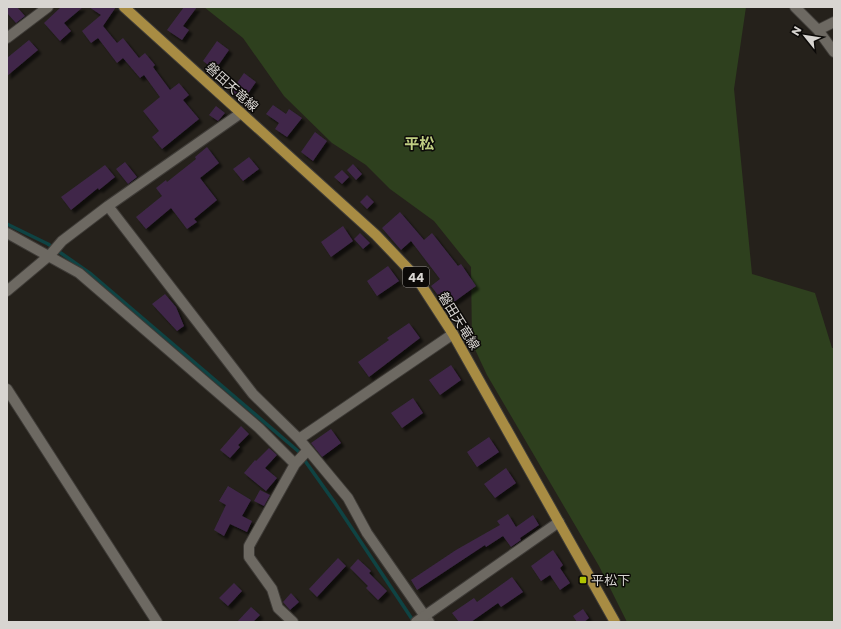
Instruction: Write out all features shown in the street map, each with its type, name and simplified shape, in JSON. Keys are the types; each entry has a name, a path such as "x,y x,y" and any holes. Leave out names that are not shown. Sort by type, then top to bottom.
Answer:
{"main road":[{"name":"磐田天竜線","path":"124,7 376,235 416,277 453,334 615,622"}],"street":[{"path":"7,38 48,7"},
{"path":"796,7 818,30 834,52"},
{"path":"818,30 834,22"},
{"path":"7,291 108,206 241,113"},
{"path":"108,206 253,394 299,440 348,498 368,533 423,619 559,522"},
{"path":"7,232 54,250 259,428 295,464"},
{"path":"299,440 453,334"},
{"path":"7,389 156,622"},
{"path":"293,622 278,608 272,588 249,557 249,546 295,464 308,450"}],"green space":[{"path":"204,7 746,7 734,89 752,274 815,293 832,348 834,348 834,622 627,622 599,566 487,375 472,343 471,267 434,221 390,189 366,165 332,143 284,96 243,38"}],"building":[{"path":"7,7 17,7 25,16 16,23 7,13"},
{"path":"61,7 83,7 64,23 71,31 60,41 44,23"},
{"path":"89,7 116,7 103,26 117,43 123,38 139,58 145,53 155,65 153,67 170,90 179,83 189,95 183,100 199,119 162,149 152,137 159,131 143,111 160,97 144,75 140,78 123,58 117,63 98,38 91,43 82,31 101,15"},
{"path":"184,7 197,7 183,26 189,30 182,40 167,30"},
{"path":"29,40 38,50 7,76 7,58"},
{"path":"217,41 229,50 215,70 203,61"},
{"path":"244,73 256,82 242,102 230,93"},
{"path":"273,105 286,114 289,109 302,118 287,137 275,129 279,123 266,114"},
{"path":"216,106 225,113 218,121 209,115"},
{"path":"315,132 327,141 313,161 301,152"},
{"path":"207,147 219,163 200,178 217,200 194,219 197,222 187,229 171,208 146,229 136,217 162,196 156,188 166,180 167,182 196,159 195,157"},
{"path":"249,157 259,169 243,181 233,169"},
{"path":"125,162 137,177 128,184 116,169"},
{"path":"353,164 362,174 356,180 347,170"},
{"path":"105,165 115,177 99,190 98,188 71,210 61,197"},
{"path":"342,170 349,177 342,184 334,177"},
{"path":"367,195 374,202 367,209 360,202"},
{"path":"400,212 424,240 432,233 458,266 461,264 476,286 447,307 431,286 440,279 411,241 401,250 382,228"},
{"path":"343,226 353,241 331,257 321,242"},
{"path":"360,233 370,243 363,249 354,239"},
{"path":"388,266 399,281 377,296 367,281"},
{"path":"165,294 176,307 184,326 177,331 152,304"},
{"path":"409,323 420,338 369,377 358,362 389,340 387,338"},
{"path":"451,365 461,380 440,395 429,380"},
{"path":"413,398 423,413 402,428 391,413"},
{"path":"241,426 249,434 238,445 240,447 230,458 220,450"},
{"path":"331,429 341,443 322,457 311,443"},
{"path":"489,437 499,452 477,467 467,452"},
{"path":"269,448 277,455 265,468 277,478 266,491 244,473 255,460 256,461"},
{"path":"506,468 516,483 495,498 484,484"},
{"path":"228,486 251,500 242,516 252,521 247,532 230,524 224,536 214,530 226,505 219,501"},
{"path":"260,490 270,495 264,506 254,501"},
{"path":"508,514 516,527 533,515 539,525 520,538 521,540 511,547 503,536 486,547 485,545 417,590 411,580 456,550 500,525 497,521"},
{"path":"553,550 563,565 560,568 570,583 560,590 550,575 541,581 531,566"},
{"path":"338,558 346,566 317,597 309,589"},
{"path":"358,559 371,571 369,573 387,591 378,600 366,588 368,586 350,568"},
{"path":"512,577 523,592 501,607 498,603 471,622 459,622 452,613 474,598 477,602"},
{"path":"234,583 242,591 228,606 219,598"},
{"path":"291,593 299,602 290,610 283,602"},
{"path":"251,607 260,615 253,622 237,622"},
{"path":"583,609 589,618 584,622 577,622 573,616"}],"waterway":[{"path":"7,224 48,244 91,274 298,451 335,503 414,622"}],"place":[{"name":"平松下","path":"583,580"}],"district":[{"name":"平松","path":"419,143"}]}
